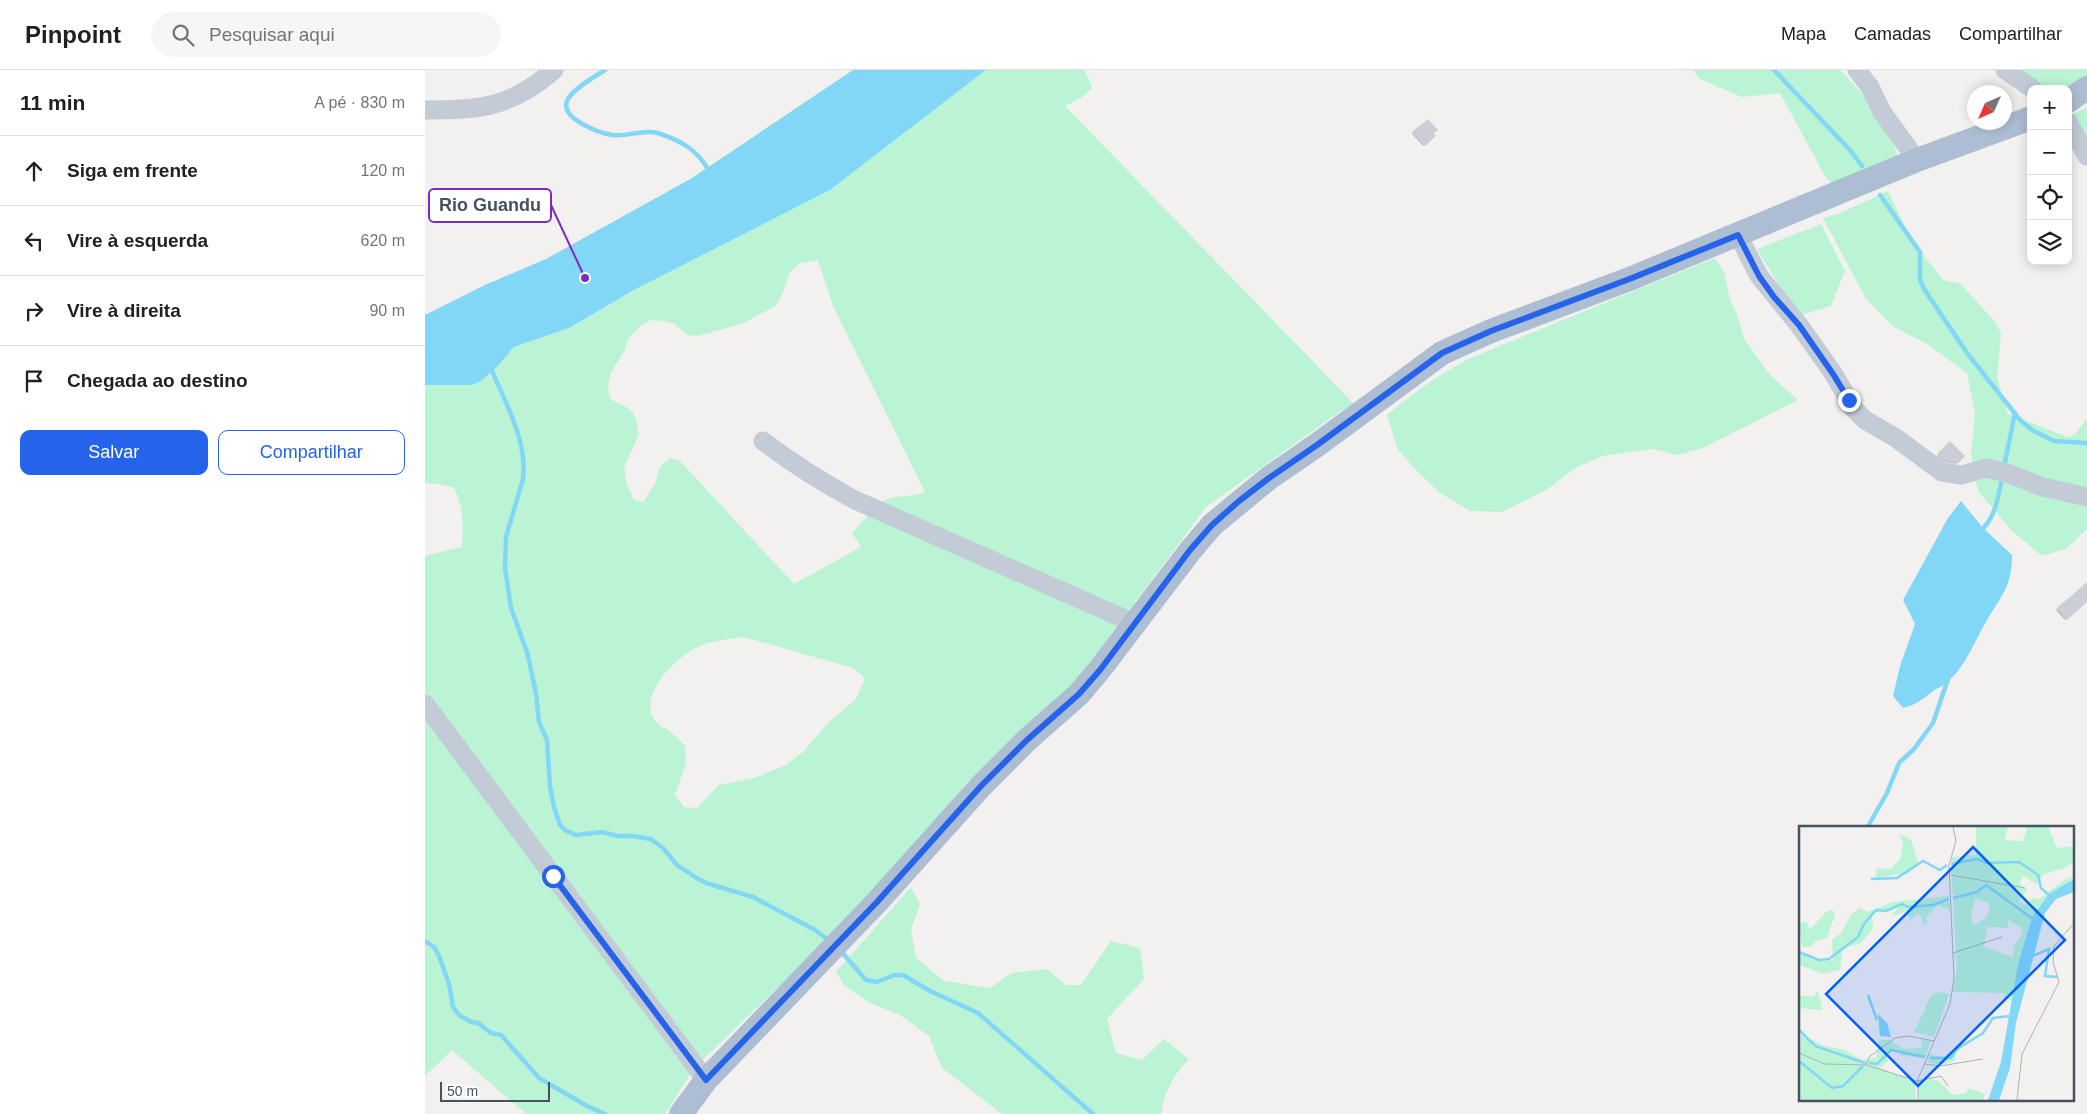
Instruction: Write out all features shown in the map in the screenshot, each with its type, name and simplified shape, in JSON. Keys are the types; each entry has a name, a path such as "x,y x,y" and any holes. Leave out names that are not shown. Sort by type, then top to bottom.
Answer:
{"main road":[{"path":"2072,98 2087,88"},
{"path":"681,1114 706,1080 877,902 981,786 1027,740 1079,694 1100,670 1212,525 1269,478 1442,353 1491,331 1632,278 1738,235 1917,160 2027,119"}],"street":[{"path":"425,110 469,110 496,104 524,93 554,70"},
{"path":"1857,70 1870,87 1882,112 1917,160"},
{"path":"2005,70 2027,85"},
{"path":"2072,129 2087,156"},
{"path":"1738,235 1759,276 1774,297 1799,325 1833,374 1854,409 1865,420 1896,438 1942,472 1963,475 1986,468 2010,474 2043,488 2087,498"},
{"path":"763,441 808,474 855,500 1134,624"},
{"path":"425,704 706,1080"}],"green space":[{"path":"986,70 1085,70 1092,88 1081,98 1065,106 1358,408 1342,410 1206,507 1071,689 965,785 913,852 796,970 694,1068 665,1114 526,1114 452,1050 425,1076 425,556 462,547 463,532 460,502 454,488 440,484 425,483 425,385 472,385 481,381 497,367 514,347 569,328 634,290 830,190","holes":["818,260 833,306 925,492 891,498 882,502 852,533 861,547 794,584 679,460 670,458 660,467 655,484 643,502 634,500 627,484 624,468 639,434 637,423 631,410 610,398 608,385 611,372 625,350 627,340 641,325 651,320 663,321 675,324 687,335 698,336 744,323 775,306 782,295 790,272 800,263","744,637 853,668 863,676 864,681 856,699 828,723 803,752 784,766 754,778 719,785 697,808 684,807 675,795 686,763 685,746 654,719 650,705 653,694 665,673 693,649 712,642"]},
{"path":"1693,70 1840,70 1867,100 1884,124 1899,161 1837,190 1825,176 1780,93 1742,97 1700,79"},
{"path":"2009,70 2087,70 2087,80 2072,87 2072,85 2030,85"},
{"path":"2087,107 2087,156 2072,125 2072,115"},
{"path":"1888,191 1910,238 1943,280 1961,284 1995,322 2001,333 1997,377 2008,414 2068,437 2074,435 2087,419 2087,529 2066,549 2042,556 2012,531 1978,491 1971,455 1975,414 1967,373 1927,344 1894,327 1866,299 1823,218 1838,214"},
{"path":"1821,224 1845,271 1831,306 1797,316 1757,249"},
{"path":"1715,258 1724,272 1730,300 1737,314 1744,339 1771,376 1798,400 1703,448 1677,455 1653,449 1602,456 1577,467 1546,490 1502,512 1470,511 1440,493 1413,467 1397,448 1387,415 1426,385 1457,365"},
{"path":"911,887 920,904 911,930 916,958 944,981 990,988 1012,973 1047,969 1066,985 1081,985 1111,941 1140,948 1144,979 1107,1019 1116,1053 1142,1060 1164,1039 1189,1059 1171,1084 1161,1114 1002,1114 942,1068 929,1036 900,1015 868,1002 844,985 836,972"}],"water":[{"path":"853,70 986,70 830,190 634,290 569,328 514,347 497,367 481,381 472,385 425,385 425,315 485,285 546,259 692,178"},
{"path":"1961,501 1983,528 2012,555 2008,583 1959,670 1943,686 1916,703 1903,708 1893,696 1900,666 1915,624 1903,600 1948,518"}],"building":[{"path":"1428,119 1438,130 1434,133 1436,136 1425,146 1412,132"},
{"path":"1950,441 1965,456 1959,463 1946,461 1937,454"},
{"path":"2087,582 2087,602 2067,620 2057,608"}],"waterway":[{"path":"605,70 573,92 567,101 566,108 569,114 582,124 612,135 652,132 666,136 694,151 709,171"},
{"path":"1774,70 1850,150 1862,166"},
{"path":"1880,195 1920,252 1920,280 1924,289 1967,353 2020,420 2032,430 2054,441 2087,443"},
{"path":"490,366 514,421 522,450 524,464 523,479 506,537 505,568 511,608 527,652 536,693 539,722 547,740 550,786 560,825 565,830 576,835 602,832 617,836 651,839 663,848 677,865 695,877 706,883 753,897 815,930 830,941"},
{"path":"2004,467 2015,413"},
{"path":"1980,531 1993,514 2002,478"},
{"path":"1868,826 1887,793 1899,763 1914,749 1933,723 1948,679"},
{"path":"425,941 434,947 439,956 449,984 453,1007 459,1015 471,1022 478,1023 491,1033 501,1035 539,1078 587,1106 605,1114"},
{"path":"841,951 866,980 877,982 894,975 903,975 930,991 978,1013 1093,1114"}],"place":[{"name":"Rio Guandu","path":"585,278"}],"route":[{"path":"553,876 706,1080 877,902 981,786 1027,740 1079,694 1100,670 1190,550 1212,525 1269,478 1442,353 1491,331 1632,278 1738,235 1759,276 1774,297 1799,325 1849,400"}]}
